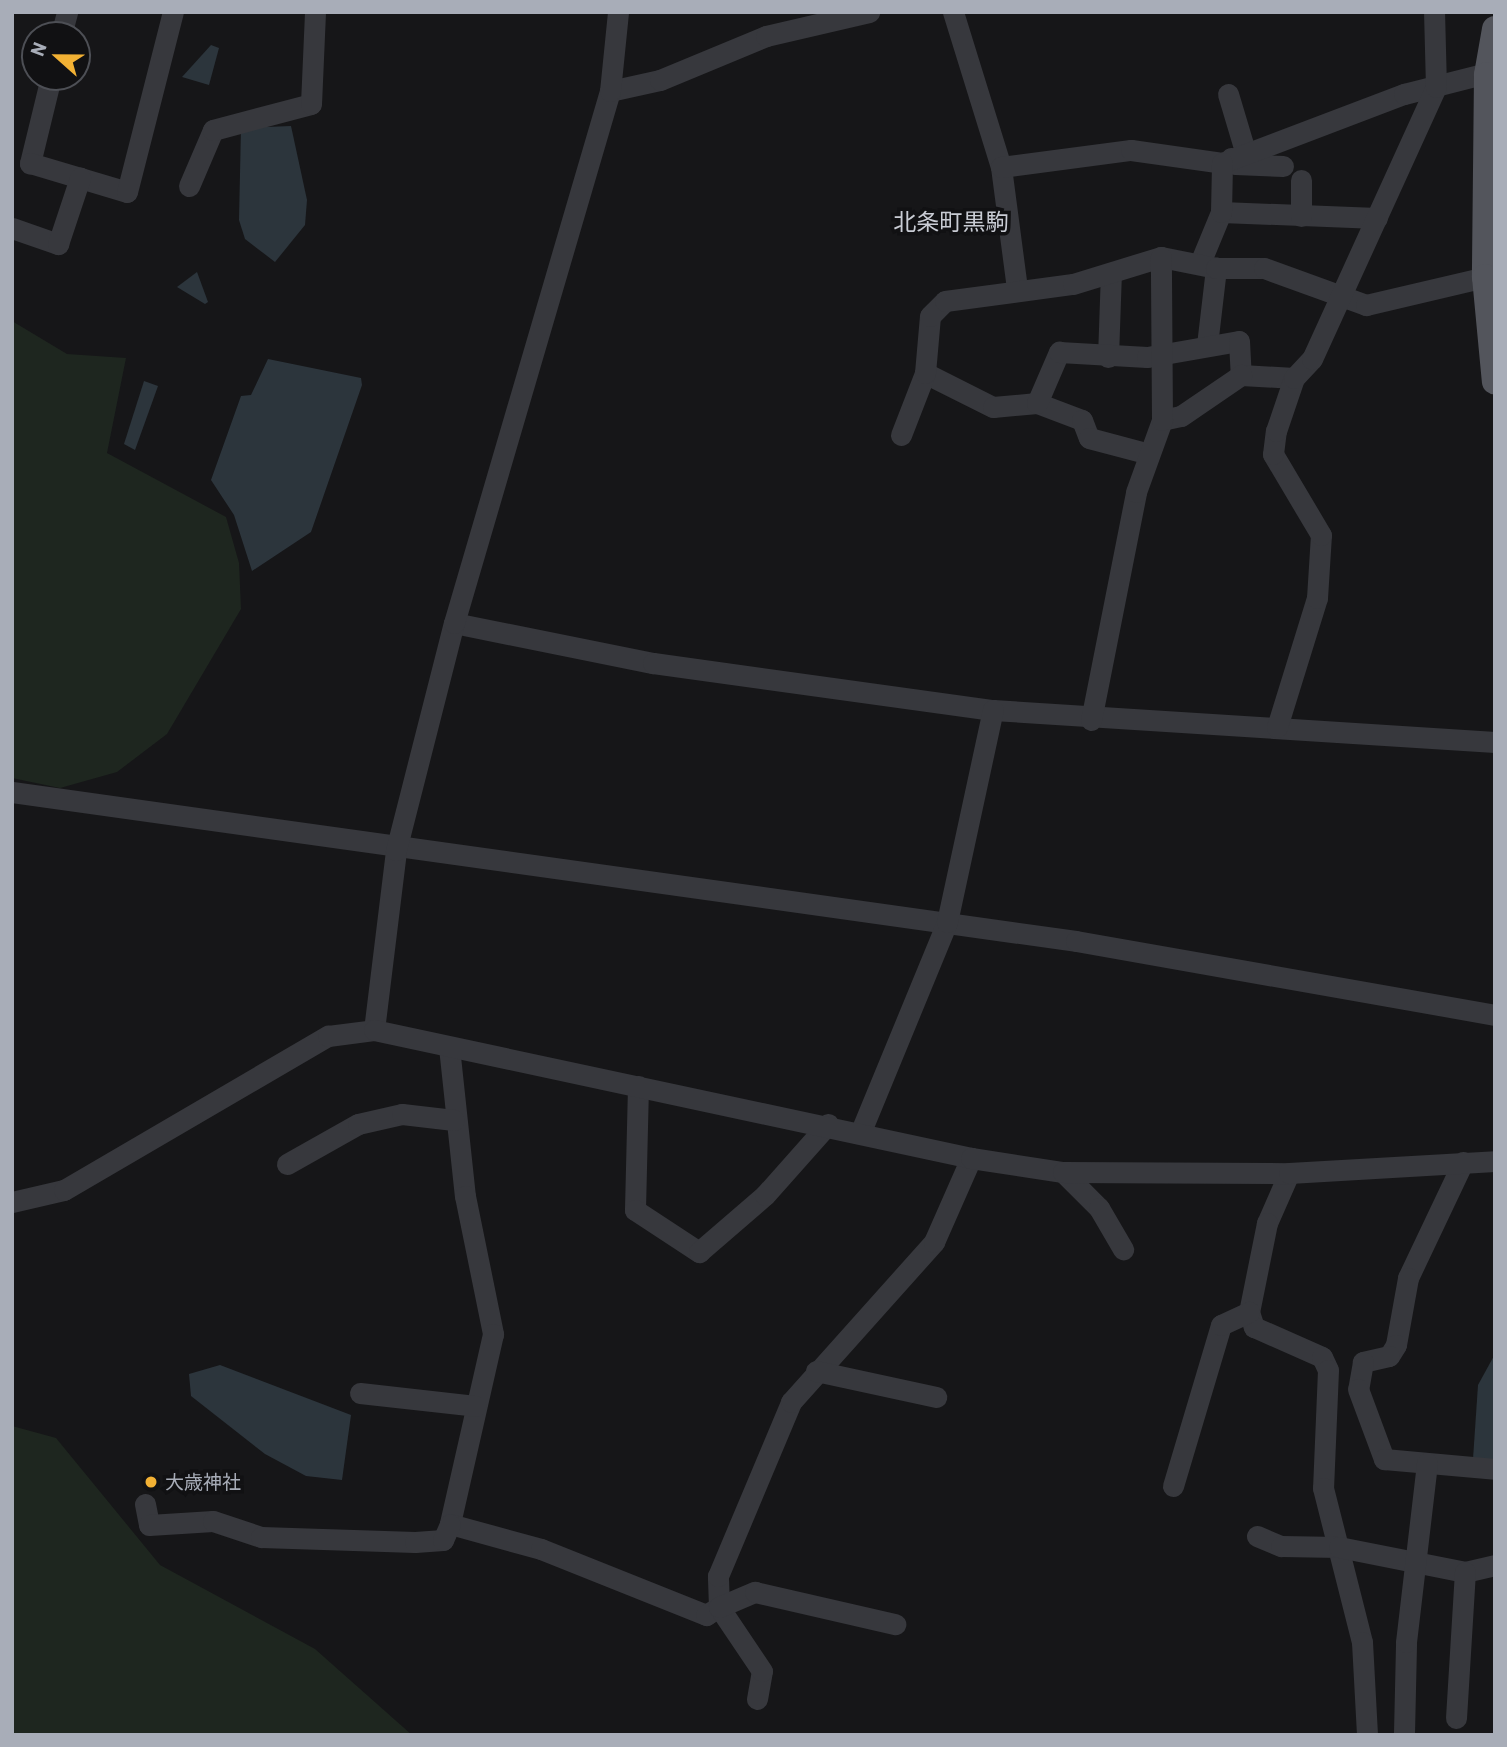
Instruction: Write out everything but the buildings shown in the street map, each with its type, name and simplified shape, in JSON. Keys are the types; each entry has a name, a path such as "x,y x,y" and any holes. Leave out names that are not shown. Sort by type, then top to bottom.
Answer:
{"main road":[{"path":"1495,29 1491,73 1485,276 1495,382"}],"street":[{"path":"46,91 21,161 127,192 173,12"},
{"path":"189,186 213,130 311,104 315,12"},
{"path":"373,1030 396,850 454,622 610,91 618,12"},
{"path":"610,91 660,80 766,36 869,12"},
{"path":"953,12 1001,167 1017,289"},
{"path":"1277,727 1317,598 1321,535 1273,454 1294,378 1312,359 1436,88 1434,12"},
{"path":"1001,167 1131,150 1233,157 1436,88 1491,73"},
{"path":"1228,94 1235,164 1283,166"},
{"path":"1207,345 1208,266 1233,157"},
{"path":"12,228 58,244 80,178"},
{"path":"1301,180 1301,216"},
{"path":"1221,212 1377,218"},
{"path":"901,435 925,373 930,316 945,301 1111,272 1161,257 1208,266 1264,268 1366,305 1485,276"},
{"path":"1091,720 1149,454 1162,420 1166,355 1161,257"},
{"path":"1108,358 1111,272"},
{"path":"1037,403 1059,352 1108,358 1166,355 1239,341 1241,375"},
{"path":"925,373 993,407 1037,403 1082,420 1089,438 1149,454"},
{"path":"1162,420 1181,416 1241,375 1294,378"},
{"path":"454,622 653,663 993,710 1091,720 1277,727 1495,742"},
{"path":"862,1131 947,922 993,710"},
{"path":"12,792 396,850 947,922 1495,1015"},
{"path":"12,1202 64,1189 328,1036 373,1030 862,1131 971,1158 1063,1172 1289,1173 1495,1161"},
{"path":"145,1504 149,1525 213,1521 261,1537 415,1542 443,1540 450,1524 493,1334 454,1119 449,1047"},
{"path":"638,1086 635,1210 699,1252 765,1195 828,1124"},
{"path":"287,1164 358,1124 402,1114 454,1119"},
{"path":"757,1699 762,1671 719,1607 718,1576 791,1402 934,1242 971,1158"},
{"path":"1463,1162 1408,1278 1396,1345 1390,1356 1363,1362 1358,1389 1377,1452 1384,1459 1495,1469"},
{"path":"1063,1172 1099,1208 1123,1249"},
{"path":"1289,1173 1267,1223 1249,1312 1254,1326 1322,1357 1326,1395 1322,1477 1362,1642 1367,1735"},
{"path":"1173,1486 1221,1325 1249,1312"},
{"path":"816,1371 936,1397"},
{"path":"1326,1395 1358,1389"},
{"path":"360,1393 475,1406"},
{"path":"1405,1733 1416,1562 1427,1463"},
{"path":"450,1524 541,1549 706,1615 755,1592 895,1624"},
{"path":"1257,1536 1281,1546 1339,1547 1465,1572 1495,1565"},
{"path":"1456,1718 1465,1572"}],"shaded area":[{"path":"211,45 219,48 209,85 182,77"},
{"path":"291,126 307,200 305,225 275,262 245,239 239,220 241,128"},
{"path":"197,272 208,302 205,304 177,287"},
{"path":"12,321 67,354 126,358 107,453 226,517 239,563 241,609 167,734 117,772 60,788 12,778"},
{"path":"268,359 361,378 362,385 311,532 252,571 234,515 211,480 241,396 251,395"},
{"path":"144,381 158,386 135,450 124,444"},
{"path":"1495,1354 1495,1463 1473,1459 1478,1385"},
{"path":"220,1365 351,1415 342,1480 306,1476 265,1454 191,1396 189,1374"},
{"path":"12,1426 56,1438 160,1565 315,1649 412,1735 12,1735"}],"place":[{"name":"大歳神社","path":"151,1482"}],"district":[{"name":"北条町黒駒","path":"951,221"}]}
